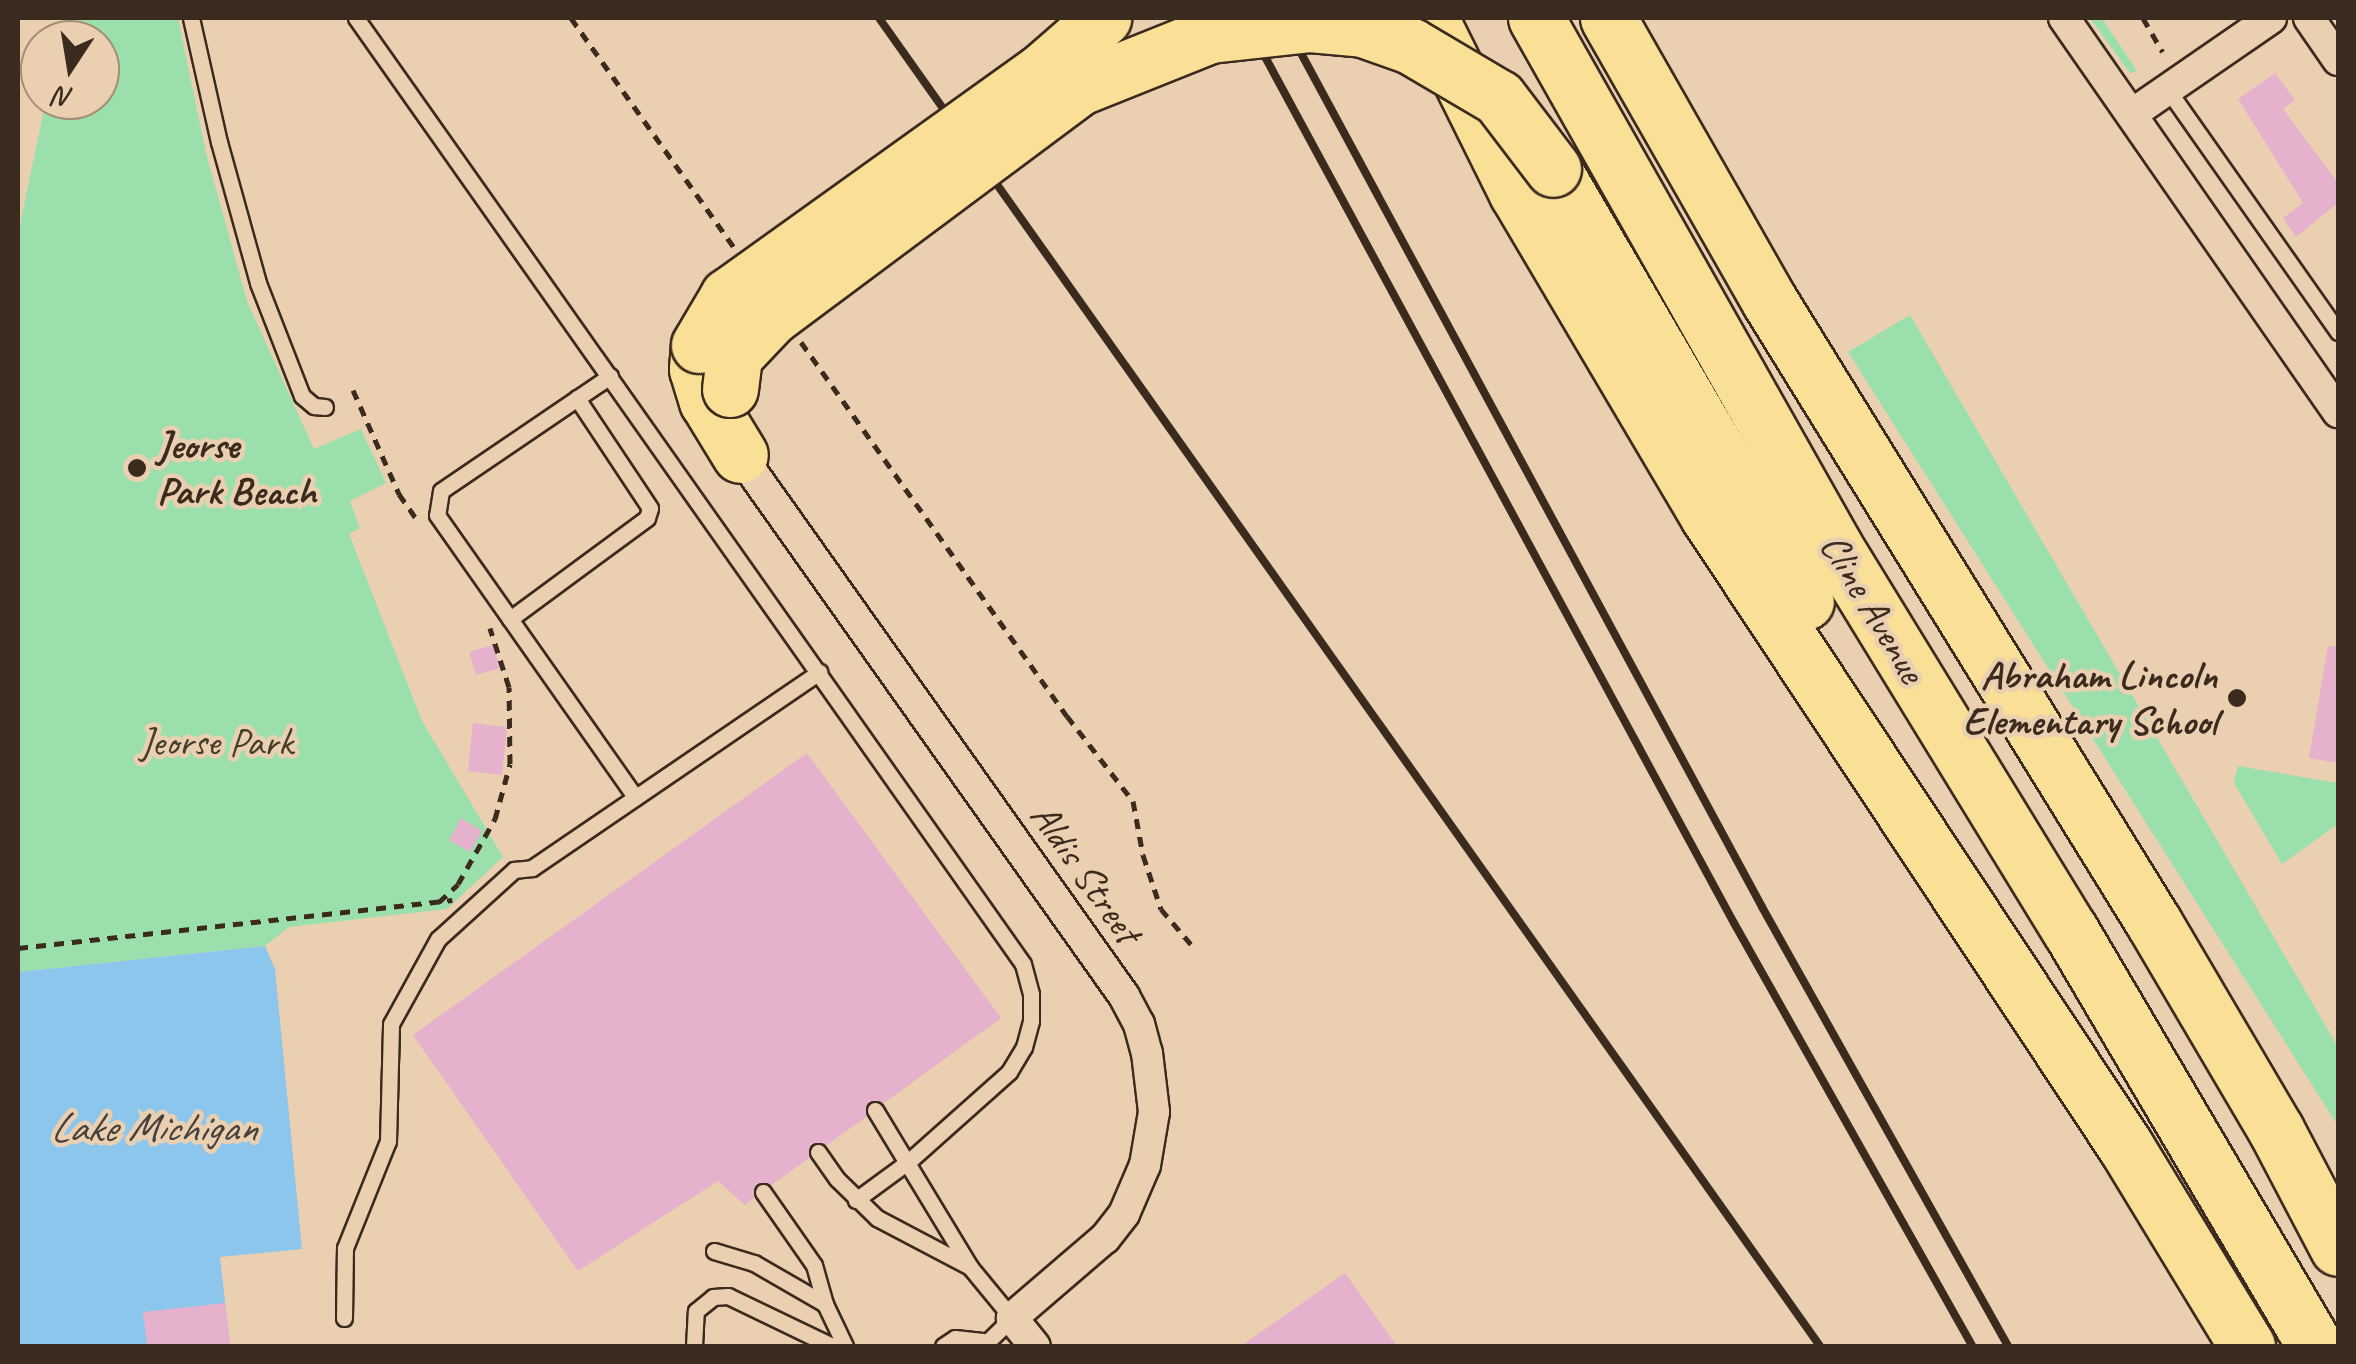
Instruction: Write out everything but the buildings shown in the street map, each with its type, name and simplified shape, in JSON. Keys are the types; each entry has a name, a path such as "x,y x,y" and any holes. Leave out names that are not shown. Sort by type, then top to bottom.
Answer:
{"highway":[{"path":"740,455 707,401 697,369 699,345 728,296 1040,72 1103,18"},
{"path":"740,455 730,389 734,356 771,316 1181,18"},
{"path":"1430,18 1517,193 1708,516 2126,1147 2243,1339"},
{"name":"Cline Avenue","path":"1536,18 1835,547 2070,930 2314,1346"},
{"name":"Cline Avenue","path":"1608,18 1770,302 2067,778 2276,1130 2338,1248"},
{"path":"1080,88 1221,32 1310,24 1362,29 1412,46 1499,98 1553,168 1800,592 1928,785 2286,1300"},
{"path":"2276,1130 2338,1208"}],"street":[{"path":"2064,18 2338,412"},
{"path":"2132,114 2271,18"},
{"path":"2309,18 2338,60"},
{"name":"Aldis Street","path":"740,455 1124,996 1139,1024 1148,1053 1154,1112 1151,1140 1136,1190 1105,1238 1012,1318"},
{"path":"1012,1318 1035,1346"}],"lane":[{"path":"192,18 219,142 258,283 302,396 314,406 325,407"},
{"path":"356,18 1015,950 1029,978 1031,1021 1018,1059 997,1084 909,1161 856,1200"},
{"path":"2168,90 2338,332"},
{"path":"610,376 440,491 437,515 636,797"},
{"path":"510,620 647,518 650,508 577,398"},
{"path":"344,1318 345,1248 388,1141 394,1013 438,938 479,897 514,870 532,868 819,672"},
{"path":"875,1110 970,1267 1012,1318 984,1344 956,1338 943,1346"},
{"path":"818,1152 856,1200 904,1235 970,1267"},
{"path":"763,1192 814,1265 824,1304 845,1346"},
{"path":"714,1252 754,1262 824,1304"},
{"path":"694,1346 696,1311 713,1297 728,1296 832,1346"}],"path":[{"path":"570,18 737,251"},
{"path":"2143,18 2163,52"},
{"path":"794,332 1067,716 1133,801 1143,854 1161,909 1194,949"},
{"path":"353,390 399,494 420,524"},
{"path":"439,902 458,884 495,819 510,764 509,687 484,615"},
{"path":"18,948 479,897"}],"green space":[{"name":"Jeorse Park","path":"178,18 206,153 247,301 314,449 361,429 386,483 350,501 360,528 349,534 422,721 503,857 447,909 289,927 265,946 18,972 18,234 42,120 120,120 120,20 63,20"},
{"path":"2090,18 2102,18 2137,71 2130,73"},
{"path":"1910,315 2338,1047 2338,1126 1848,352"},
{"path":"2238,766 2338,783 2338,824 2282,864 2234,783"}],"water":[{"name":"Lake Michigan","path":"265,946 275,969 302,1249 220,1257 230,1346 18,1346 18,972"}],"railway":[{"path":"879,18 1820,1346"},
{"path":"1244,18 1734,923 1972,1346"},
{"path":"1282,18 1762,907 2008,1346"}],"place":[{"name":"Jeorse Park Beach","path":"137,468"},
{"name":"Abraham Lincoln Elementary School","path":"2237,698"}]}
